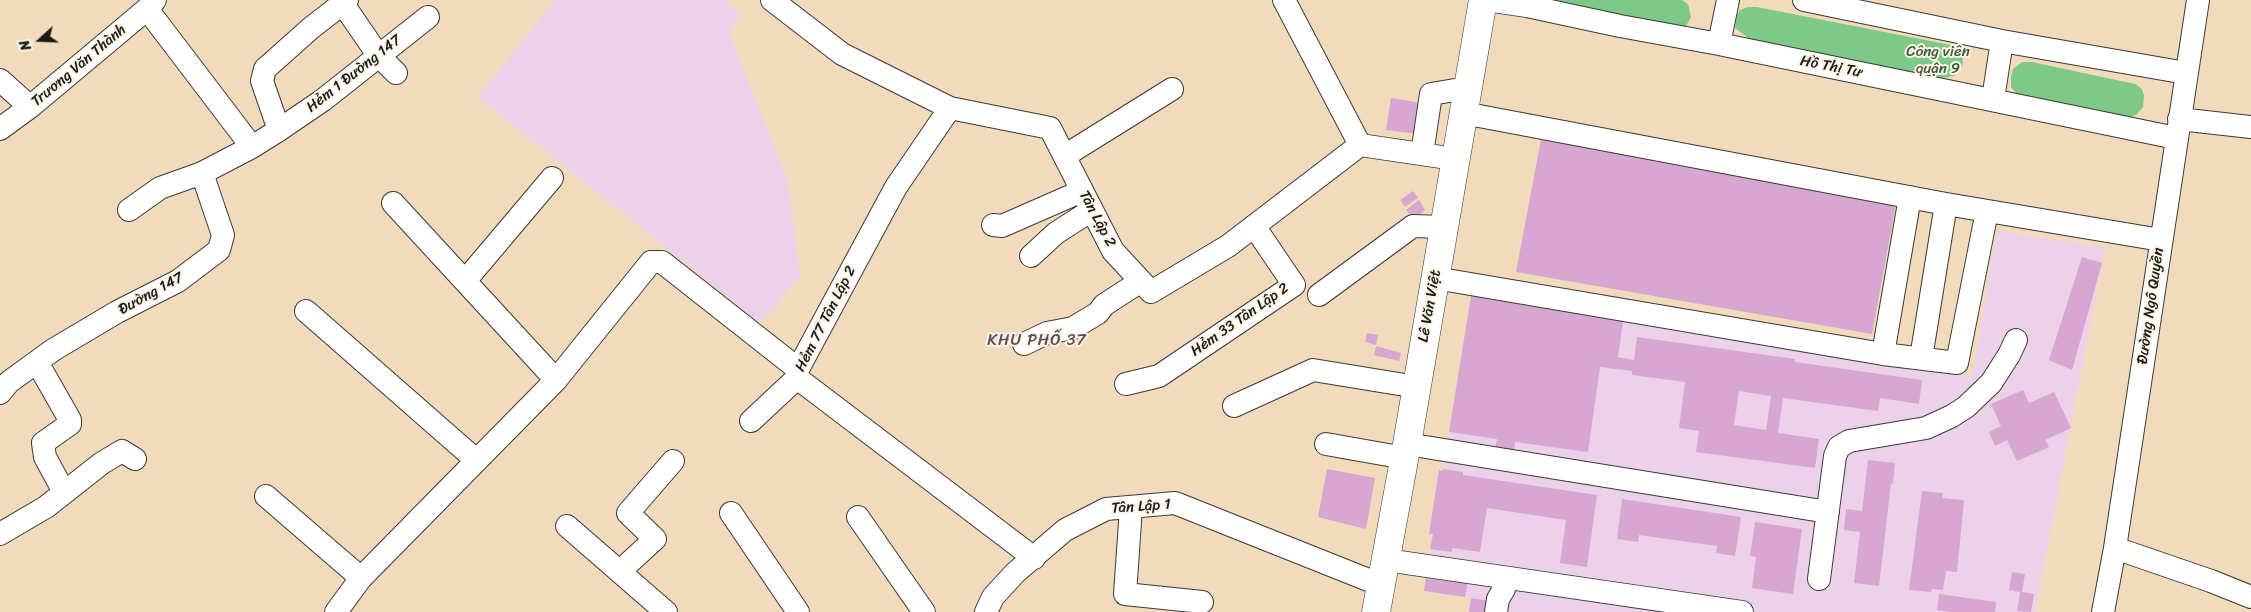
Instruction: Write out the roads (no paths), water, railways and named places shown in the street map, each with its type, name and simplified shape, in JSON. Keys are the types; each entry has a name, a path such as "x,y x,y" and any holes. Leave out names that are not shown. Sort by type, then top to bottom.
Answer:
{"main road":[{"name":"Lê Văn Việt","path":"1376,612 1406,451 1465,100 1485,0"}],"street":[{"name":"Tân Lập 2","path":"772,0 842,54 950,108 1050,128 1066,155 1113,251 1151,292 1228,246 1360,145"},
{"path":"1284,0 1360,145 1455,159"},
{"name":"Hồ Thị Tư","path":"1485,0 1527,6 1993,99 2178,128 2251,127"},
{"path":"1719,44 1728,0"},
{"path":"1804,0 2002,41 2186,72"},
{"name":"Đường Ngô Quyền","path":"2103,612 2115,548 2198,0"},
{"path":"129,210 160,188 202,173 252,147 279,130 262,81 265,70 311,28 345,2 378,55 396,73"},
{"path":"151,4 252,147"},
{"name":"Trương Văn Thành","path":"0,128 30,107 151,4"},
{"name":"Hẻm 1 Đường 147","path":"279,130 323,100 428,17"},
{"path":"1993,99 2002,41"},
{"path":"0,80 30,107"},
{"path":"1066,155 1172,89"},
{"path":"1422,154 1431,94 1910,197 1987,212 2161,240"},
{"name":"Hẻm 77 Tân Lập 2","path":"950,108 896,187 798,374 1034,558"},
{"name":"Đường 147","path":"0,393 9,382 37,362 117,312 178,281 219,250 223,236 202,173"},
{"path":"465,281 552,178"},
{"path":"1884,354 1910,197"},
{"path":"992,225 1002,226 1087,201"},
{"path":"1031,256 1087,201"},
{"path":"393,202 556,380"},
{"path":"1921,358 1946,204"},
{"path":"1435,278 1884,354 1957,363 1987,212"},
{"name":"Hẻm 33 Tân Lập 2","path":"1126,384 1158,376 1294,285 1254,226"},
{"path":"1319,295 1413,226 1444,227"},
{"path":"336,612 361,578 556,380 651,262 657,260 662,262 798,374 751,421"},
{"path":"1024,344 1047,333 1073,328 1098,313 1104,305 1141,281"},
{"path":"306,311 476,460"},
{"path":"1819,579 1835,456 1839,447 1849,441 1926,428 1952,416 1966,407 1991,383 2016,340"},
{"path":"37,362 70,420 70,424 43,443 43,448 64,492"},
{"path":"1234,406 1314,370 1417,387"},
{"path":"1326,444 1406,451 1828,512"},
{"path":"0,534 46,507 102,463 122,451 135,459"},
{"path":"620,571 655,538 628,513 673,461"},
{"path":"266,496 361,578"},
{"name":"Tân Lập 1","path":"986,612 993,597 1015,573 1065,530 1106,509 1174,504 1383,572 1505,583 1742,612"},
{"path":"1131,508 1125,594 1202,602"},
{"path":"731,513 798,612"},
{"path":"858,518 924,612"},
{"path":"567,526 666,612"},
{"path":"2115,548 2251,597"},
{"path":"1496,612 1498,599 1505,583"},
{"path":"1505,583 1510,598 1509,612"}],"district":[{"name":"KHU PHỐ 37","path":"1037,341"}],"park label":[{"name":"Công viên quận 9","path":"1938,60"}]}
